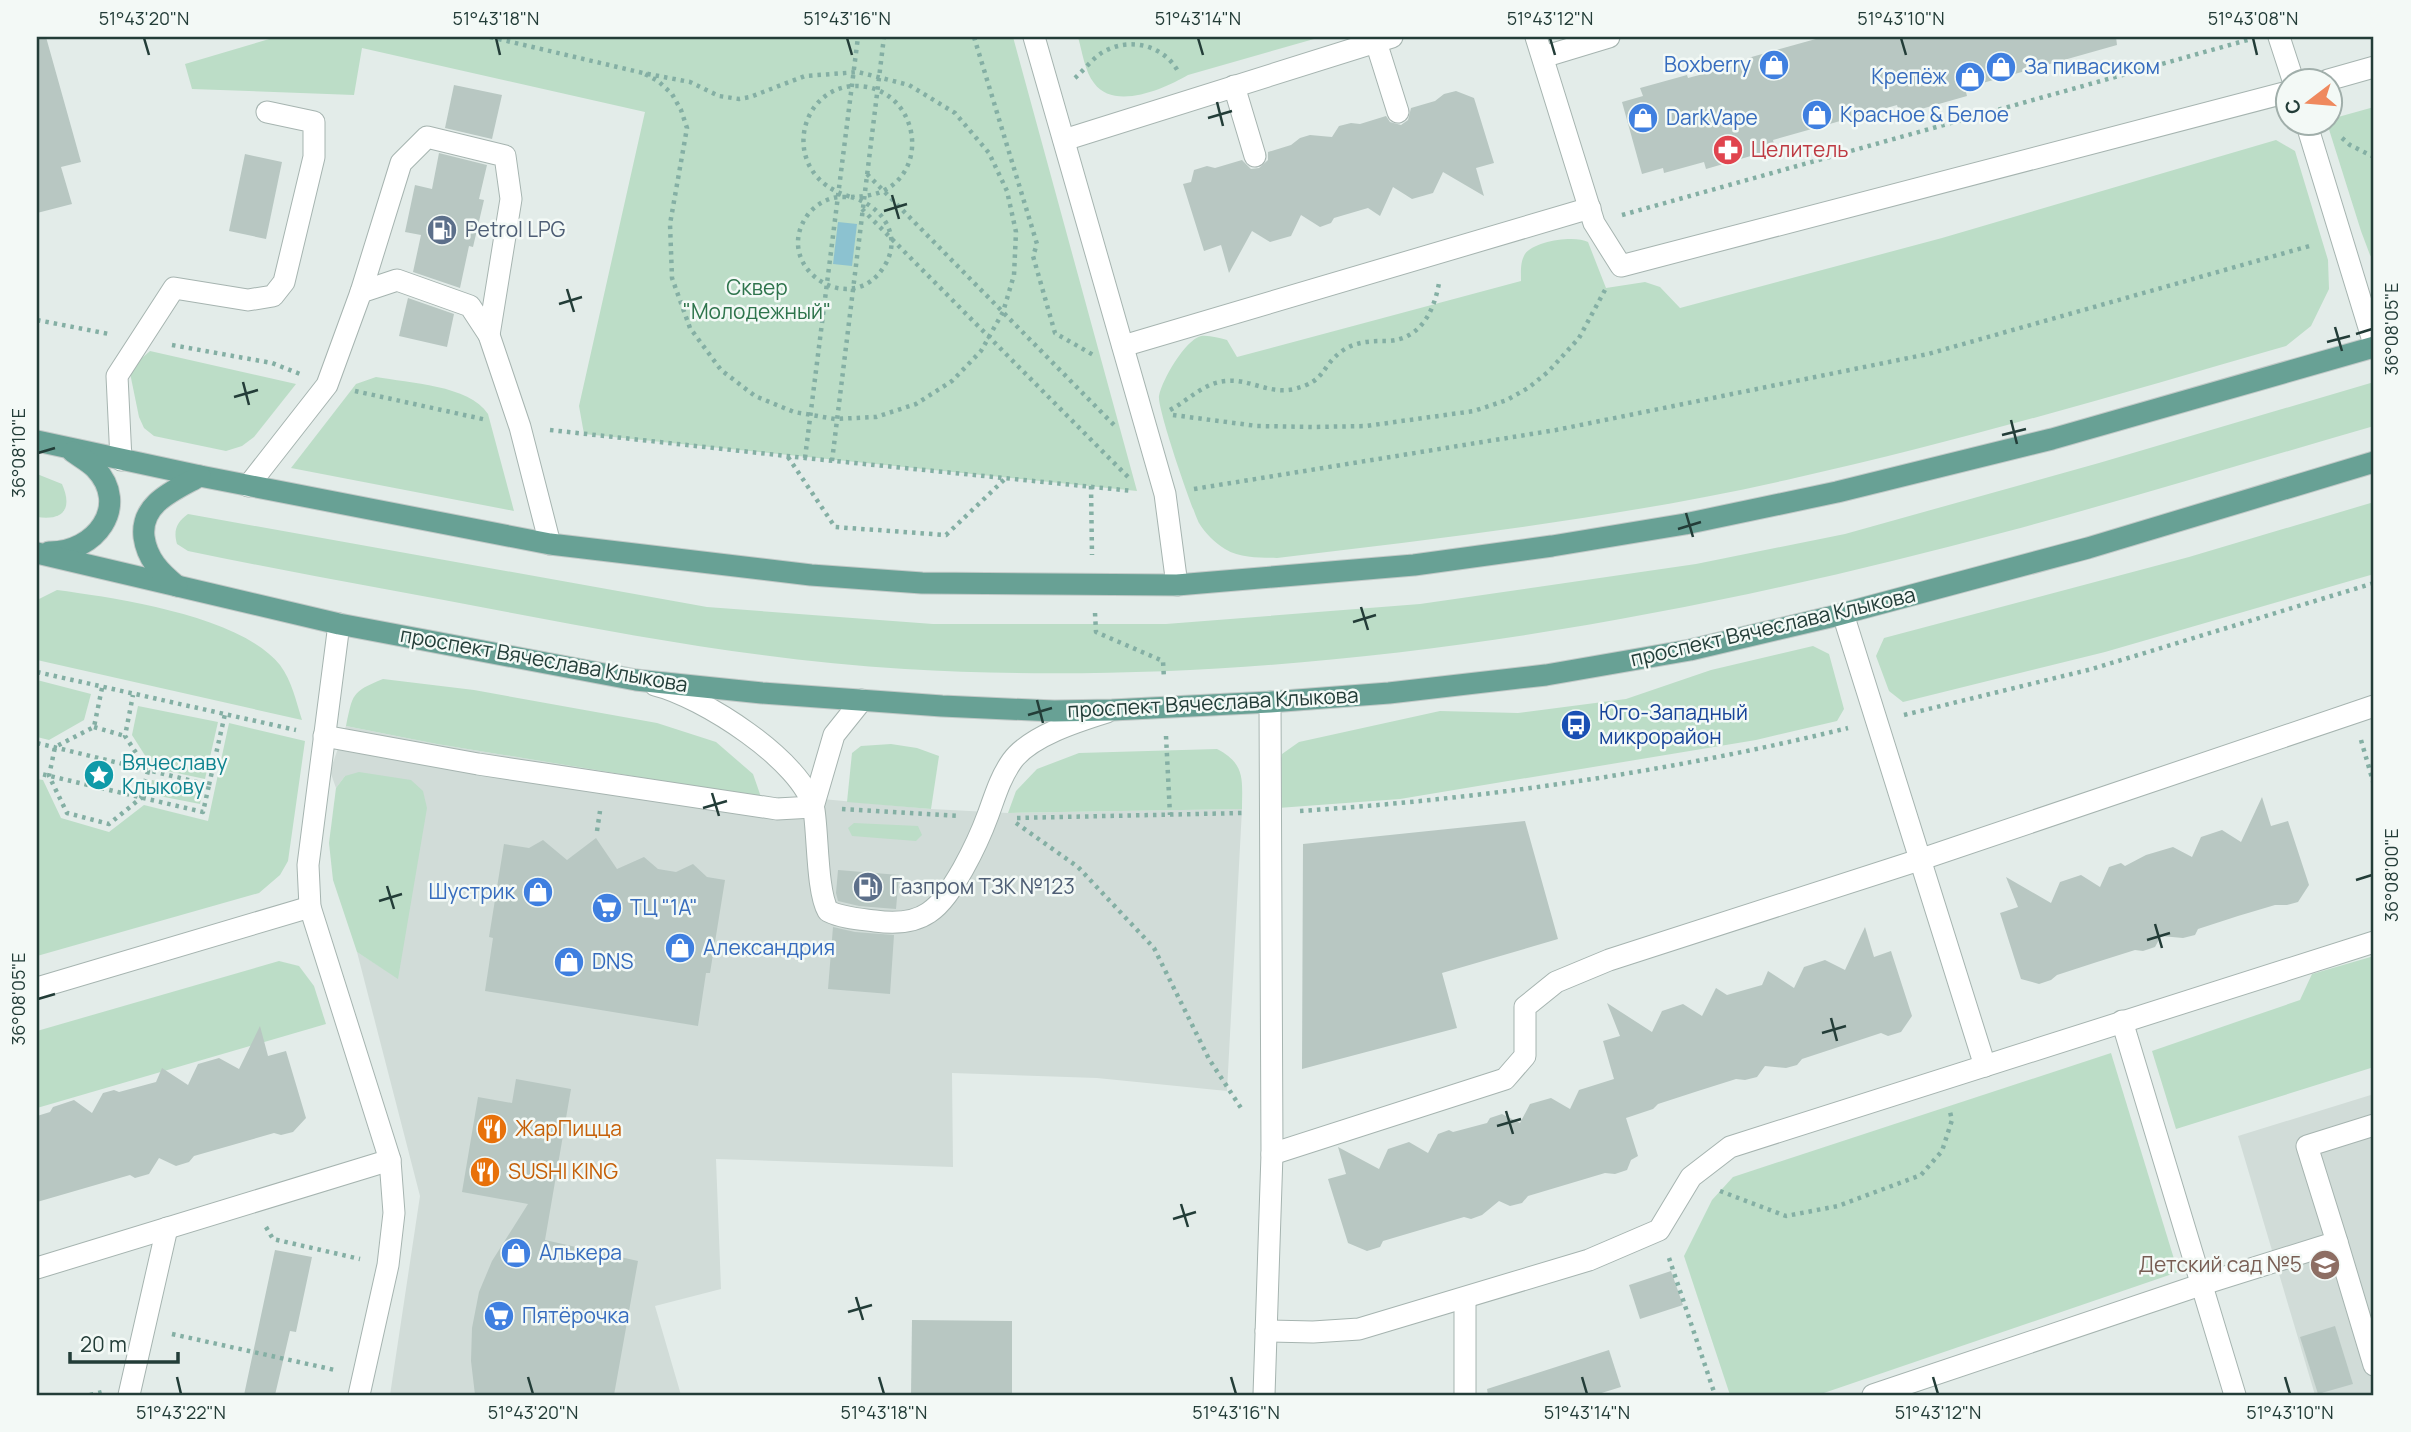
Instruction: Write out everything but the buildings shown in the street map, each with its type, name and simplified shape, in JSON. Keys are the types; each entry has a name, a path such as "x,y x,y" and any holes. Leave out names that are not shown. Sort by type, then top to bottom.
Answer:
{"main road":[{"path":"37,441 248,486 550,544 811,575 922,583 1177,585 1414,565 1685,524 1837,492 2052,439 2374,345"},
{"path":"37,553 62,552 87,543 104,525 110,504 105,485 95,468 68,449"},
{"name":"проспект Вячеслава Клыкова","path":"37,553 339,624 636,680 762,693 942,706 1112,710 1389,693 1546,675 1690,650 1843,614 2088,548 2374,462"},
{"path":"179,587 158,569 145,550 142,523 150,509 161,499 200,476"}],"lane":[{"path":"1034,37 1166,494 1177,585"},
{"path":"1536,37 1592,215 1621,266 2274,96"},
{"path":"1543,57 1609,37"},
{"path":"2279,37 2288,66"},
{"path":"1064,140 1384,39 1398,112"},
{"path":"2344,75 2374,67"},
{"path":"1234,86 1255,156"},
{"path":"121,460 117,376 174,288 248,300 273,296 284,282 314,158 314,122 267,112"},
{"path":"2310,136 2374,345"},
{"path":"248,486 327,385 361,292 401,163 428,137 505,156 511,199 489,335"},
{"path":"1123,345 1444,251 1592,215"},
{"path":"361,292 397,280 470,306 489,335 520,427 550,544"},
{"path":"1843,614 1985,1066"},
{"path":"339,624 308,865 310,906 390,1160 394,1213 388,1265 361,1386"},
{"path":"636,680 661,686 696,702 743,729 789,768 804,788 813,807 822,896 828,911 837,916 891,924 909,922 928,914 946,899 973,852 999,783 1013,759 1028,746 1080,721 1112,710"},
{"path":"813,807 834,735 862,700"},
{"path":"1264,1395 1272,1154 1272,813 1269,702"},
{"path":"1272,1154 1505,1079 1525,1056 1525,1007 1556,982 1609,960 1919,860 2374,706"},
{"path":"324,736 478,764 777,809 813,807"},
{"path":"37,988 310,906"},
{"path":"1266,1331 1359,1329 1589,1259 1659,1230 1692,1177 1730,1147 2374,942"},
{"path":"2122,1021 2235,1395"},
{"path":"2374,1125 2307,1146 2374,1365"},
{"path":"37,1268 390,1160"},
{"path":"129,1395 167,1228"},
{"path":"1873,1395 2337,1242"},
{"path":"1465,1298 1465,1395"}],"path":[{"path":"490,37 690,82 719,96 739,99 805,76 854,73 909,85 955,113 989,153 1007,191 1016,232 1014,275 1003,312 981,351 952,381 916,404 876,417 837,419 794,412 755,396 722,370 690,328 672,278 670,224 687,128 672,94 643,73"},
{"path":"805,458 858,37"},
{"path":"832,461 884,37"},
{"path":"974,37 1037,244 1033,256 1055,333 1095,355 1098,367"},
{"path":"1143,45 1148,37"},
{"path":"1592,215 2260,37"},
{"path":"1053,100 1104,51 1122,46 1143,45 1160,50 1173,61 1182,78 1188,101"},
{"path":"852,87 878,90 896,102 906,115 912,132 913,149 908,166 898,180 884,190 864,198 838,195 822,184 805,159 803,135 811,113 833,92 852,87"},
{"path":"2341,136 2350,145 2374,157"},
{"path":"867,174 1114,426 1111,414"},
{"path":"838,195 813,209 805,219 799,232 798,245 807,271 827,285 842,289 869,282 880,273 891,247 885,220 864,198"},
{"path":"862,209 1129,478 1126,465"},
{"path":"37,320 272,363 327,385 520,427 788,457 1166,494 1556,430 1927,355 2340,237"},
{"path":"1444,251 1435,304 1427,320 1411,335 1391,341 1357,343 1342,351 1320,378 1307,386 1289,391 1271,390 1228,380 1211,384 1162,414 1257,426 1313,427 1366,426 1474,411 1507,400 1548,372 1580,338 1606,288 1621,266"},
{"path":"788,457 835,527 946,535 1006,478"},
{"path":"1091,486 1096,632 1164,661 1170,815"},
{"path":"1244,1112 1209,1059 1154,947 1078,867 1009,818 1272,813 1394,805 1560,784 1786,744 2092,669 2374,583"},
{"path":"37,672 324,736"},
{"path":"94,727 102,688"},
{"path":"125,736 133,695"},
{"path":"2352,713 2374,785"},
{"path":"37,773 203,812 225,714"},
{"path":"94,727 125,736 148,771 141,798 109,824 67,813 49,776 55,747 94,727"},
{"path":"37,743 209,785"},
{"path":"813,807 988,817"},
{"path":"1692,1177 1715,1189 1786,1216 1838,1206 1921,1175 1942,1150 1952,1120 1940,1080"},
{"path":"252,1202 273,1239 388,1265"},
{"path":"1659,1230 1715,1395"},
{"path":"144,1328 361,1386"}],"shaded area":[{"path":"346,726 437,744 761,797 1008,813 1242,809 1227,1091 1097,1078 952,1073 953,1167 716,1159 721,1289 655,1306 681,1395 390,1395 420,1196 357,952 398,978 345,776 336,788 330,771"},
{"name":"Детский сад №5","path":"2374,1094 2374,1395 2315,1395 2238,1136"}],"green space":[{"name":"Сквер \"Молодежный\"","path":"276,37 1013,37 1137,491 584,434 579,406 645,112 362,48 354,95 192,89 185,64"},
{"path":"1078,37 1321,37 1188,75 1140,95 1114,96 1094,83 1086,67"},
{"path":"2374,107 2374,261 2361,231 2331,136 2344,136 2344,115"},
{"path":"2276,140 2295,151 2328,260 2329,289 2311,326 2286,346 2042,416 1857,464 1731,492 1602,515 1277,558 1251,557 1221,547 1199,523 1163,419 1159,396 1169,371 1188,345 1201,336 1227,340 1237,357 1521,281 1525,254 1530,249 1555,240 1574,239 1588,242 1606,288 1645,282 1660,287 1680,308 1942,238"},
{"path":"150,351 296,384 254,437 242,446 226,451 154,436 144,428 139,417 130,373 135,364"},
{"path":"376,377 453,391 479,404 488,414 514,511 291,468 356,384"},
{"path":"2374,382 2374,426 2009,531 1874,565 1738,596 1600,623 1462,644 1323,660 1184,670 1045,673 905,669 755,654 606,630 188,551 177,544 175,535 179,523 188,514 707,607 933,624 1166,624 1420,604 1696,564 1845,534"},
{"path":"37,474 62,484 66,506 59,515 37,517"},
{"path":"2374,502 2374,574 2105,652 1903,702 1889,691 1876,656 1884,638 2189,557"},
{"path":"57,590 144,604 208,622 237,634 262,648 280,665 291,684 302,720 37,660 37,600"},
{"path":"1813,646 1829,654 1844,709 1837,721 1756,740 1400,799 1278,808 1278,772 1282,754 1299,742 1440,711 1518,713 1626,699 1711,670"},
{"path":"383,679 474,690 657,723 716,742 753,774 761,797 437,744 346,726 355,695"},
{"path":"37,680 91,694 84,720 49,740 37,737"},
{"path":"138,706 218,722 205,779 153,768 132,735"},
{"path":"229,723 305,741 288,861 280,875 259,893 37,956 37,779 43,780 61,818 109,832 144,805 208,821"},
{"path":"891,744 917,748 939,756 931,809 847,802 852,753 861,746"},
{"path":"1217,749 1238,767 1242,781 1242,809 1008,813 1016,791 1037,769 1079,753"},
{"path":"359,772 411,780 423,791 427,808 398,979 357,952 333,880 329,843 336,788 345,776"},
{"path":"152,780 203,790 200,804 149,794"},
{"path":"854,823 918,826 922,835 916,841 852,836 848,828"},
{"path":"2374,956 2374,1067 2176,1129 2152,1051 2300,1000 2312,974"},
{"path":"279,961 299,966 314,986 326,1024 37,1108 37,1031"},
{"path":"2111,1053 2178,1272 1818,1395 1730,1395 1684,1256 1712,1200 1733,1177"}],"water":[{"path":"838,222 857,224 852,266 833,264"}],"place":[{"name":"Boxberry","path":"1774,65"},
{"name":"За пивасиком","path":"2001,67"},
{"name":"Крепёж","path":"1970,77"},
{"name":"Красное & Белое","path":"1817,115"},
{"name":"DarkVape","path":"1643,118"},
{"name":"Целитель","path":"1728,150"},
{"name":"Petrol LPG","path":"442,230"},
{"name":"Юго-Западный микрорайон","path":"1576,725"},
{"name":"Вячеславу Клыкову","path":"99,775"},
{"name":"Газпром ТЗК №123","path":"868,887"},
{"name":"Шустрик","path":"538,892"},
{"name":"ТЦ \"1А\"","path":"607,908"},
{"name":"Александрия","path":"680,948"},
{"name":"DNS","path":"569,962"},
{"name":"ЖарПицца","path":"492,1129"},
{"name":"SUSHI KING","path":"485,1172"},
{"name":"Алькера","path":"516,1253"},
{"name":"Детский сад №5","path":"2325,1265"},
{"name":"Пятёрочка","path":"499,1316"}]}
